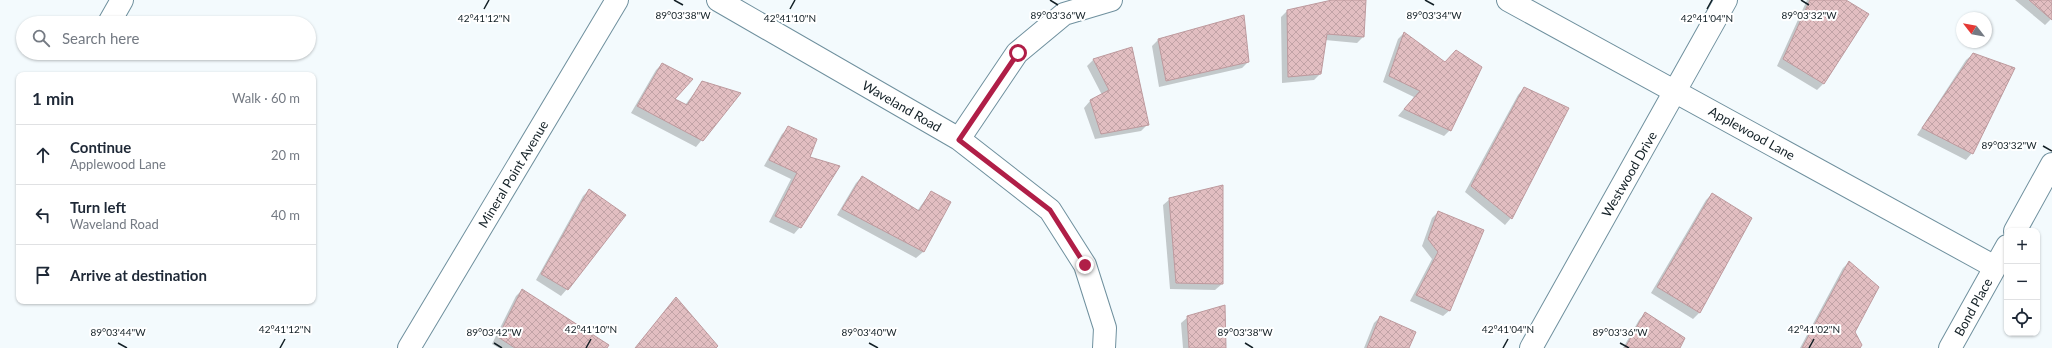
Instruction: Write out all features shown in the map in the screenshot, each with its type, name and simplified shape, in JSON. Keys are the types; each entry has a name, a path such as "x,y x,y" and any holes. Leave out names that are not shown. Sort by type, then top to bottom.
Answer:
{"street":[{"path":"113,16 122,0"},
{"name":"Mineral Point Avenue","path":"408,348 617,0"},
{"name":"Waveland Road","path":"718,0 959,140 1050,210 1085,265 1105,328 1104,348"},
{"path":"959,140 1018,53 1064,14 1111,0"},
{"name":"Applewood Lane","path":"1508,0 1677,91 1995,267"},
{"name":"Westwood Drive","path":"1531,348 1677,91 1726,0"},
{"path":"2017,228 2052,164"},
{"name":"Bond Place","path":"1950,348 2004,251"}],"building":[{"path":"1332,0 1366,0 1364,37 1327,34 1321,74 1288,77 1287,10"},
{"path":"1810,0 1846,0 1869,14 1824,84 1783,59"},
{"path":"2029,0 2052,0 2052,20"},
{"path":"1244,15 1249,62 1166,81 1158,39"},
{"path":"1404,32 1445,62 1456,50 1482,67 1451,131 1404,109 1420,91 1389,76"},
{"path":"1132,47 1149,125 1101,134 1090,100 1109,90 1093,59"},
{"path":"1973,53 2015,68 1973,154 1922,128"},
{"path":"662,63 693,79 675,99 687,105 702,81 741,93 703,141 637,106"},
{"path":"1524,87 1569,108 1512,219 1471,186"},
{"path":"788,126 817,139 810,157 840,166 801,228 775,216 797,173 769,160"},
{"path":"862,176 919,211 931,191 951,202 924,252 842,209"},
{"path":"1223,185 1223,284 1176,283 1169,198"},
{"path":"589,189 626,215 568,290 541,274"},
{"path":"1712,193 1752,218 1700,313 1657,287"},
{"path":"1438,211 1484,230 1450,311 1416,295 1438,252 1428,239"},
{"path":"1849,261 1879,287 1855,332 1862,345 1860,348 1802,348"},
{"path":"522,289 609,345 607,348 515,348 498,337"},
{"path":"676,297 718,346 716,348 635,348"},
{"path":"1225,305 1226,348 1189,348 1187,316"},
{"path":"1645,312 1685,338 1680,348 1625,348"},
{"path":"1380,316 1416,332 1409,348 1367,348"}],"route":[{"path":"1018,53 959,140 1050,210 1085,265"}]}
